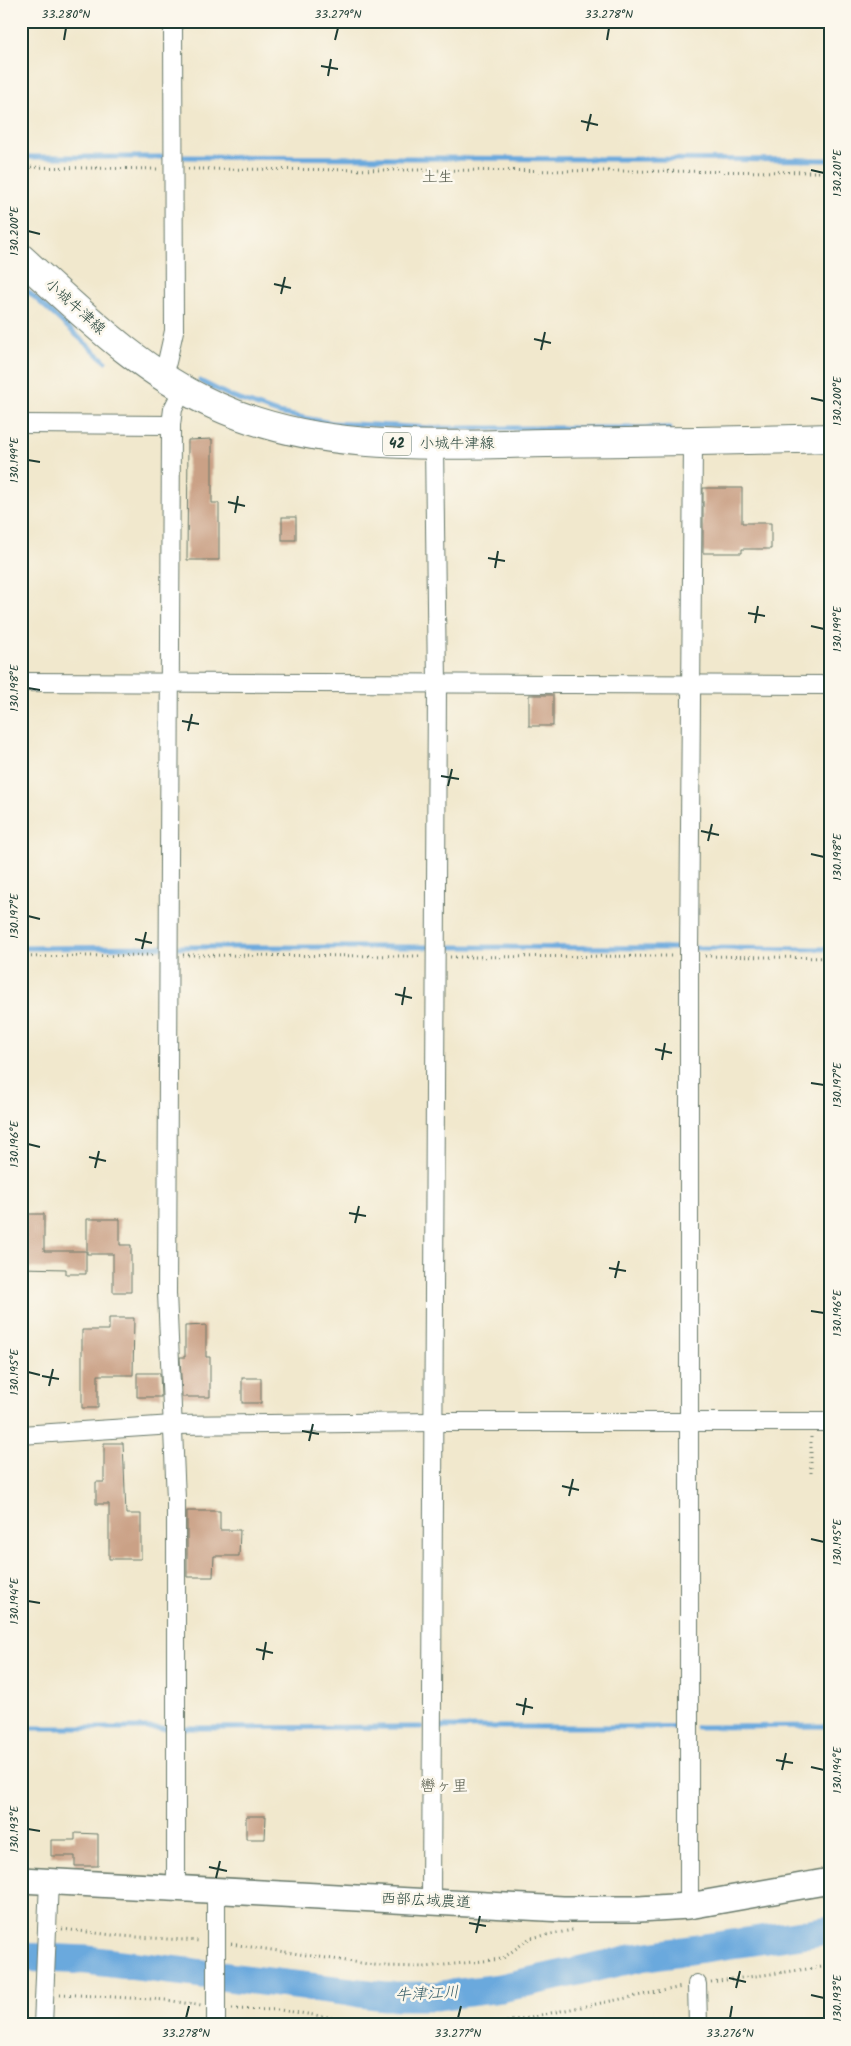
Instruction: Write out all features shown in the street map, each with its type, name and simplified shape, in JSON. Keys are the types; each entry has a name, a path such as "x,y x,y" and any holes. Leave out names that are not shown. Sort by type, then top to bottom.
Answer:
{"main road":[{"name":"小城牛津線","path":"21,258 118,345 172,383 214,405 278,428 321,438 368,443 434,445 693,442 830,438"}],"street":[{"path":"173,21 174,331 167,362 172,383 173,409 171,425 167,1293 176,1499 176,1888"},
{"path":"21,424 171,425"},
{"path":"689,1906 689,956 693,442"},
{"path":"431,1901 437,684 434,445"},
{"path":"21,682 830,685"},
{"path":"21,1435 173,1425 432,1422 830,1422"},
{"name":"西部広域農道","path":"21,1880 563,1909 639,1909 689,1906 830,1881"},
{"path":"43,2025 49,1881"},
{"path":"216,1890 216,2017"},
{"path":"697,1984 698,2025"}],"path":[{"path":"21,167 830,172"},
{"path":"21,957 170,955 830,958"},
{"path":"811,1422 811,1474"},
{"path":"21,1929 47,1927 121,1936 216,1942 381,1966 426,1967 502,1959 530,1938 575,1930"},
{"path":"482,2025 697,1984 830,1966"}],"building":[{"path":"212,439 212,503 219,503 219,560 187,560 188,440"},
{"path":"703,488 742,488 742,523 771,523 771,549 742,549 742,553 703,553"},
{"path":"282,517 296,517 296,540 282,540"},
{"path":"529,695 553,695 553,726 529,726"},
{"path":"21,1214 44,1214 44,1251 86,1251 86,1274 66,1274 66,1269 21,1268"},
{"path":"87,1219 120,1219 120,1245 131,1245 131,1292 113,1292 113,1254 87,1254"},
{"path":"109,1318 134,1318 133,1375 98,1375 98,1408 82,1408 82,1330 109,1330"},
{"path":"206,1325 206,1357 210,1357 210,1397 182,1397 180,1357 185,1357 185,1326"},
{"path":"137,1373 160,1373 161,1397 137,1397"},
{"path":"242,1378 261,1378 261,1403 242,1403"},
{"path":"104,1443 123,1443 126,1514 141,1514 141,1559 109,1559 109,1504 96,1504 96,1482 104,1482"},
{"path":"187,1511 220,1511 220,1530 240,1530 239,1556 214,1556 213,1577 187,1577"},
{"path":"246,1816 266,1816 265,1839 246,1839"},
{"path":"75,1833 98,1834 98,1866 75,1866 75,1856 51,1856 51,1840 75,1840"}],"waterway":[{"path":"21,157 164,157"},
{"path":"183,157 830,160"},
{"path":"21,285 105,361"},
{"path":"200,381 232,397 278,413 332,423 434,428 670,428"},
{"path":"21,948 163,947"},
{"path":"179,947 429,947"},
{"path":"442,947 684,948"},
{"path":"695,948 830,949"},
{"path":"697,1727 830,1726"},
{"path":"185,1728 421,1727"},
{"path":"440,1727 681,1727"},
{"path":"21,1728 171,1728"},
{"name":"牛津江川","path":"21,1957 87,1960 385,1996 435,1996 501,1988 641,1957 830,1930"}],"district":[{"name":"土生","path":"438,177"},
{"name":"轡ヶ里","path":"444,1786"}]}
